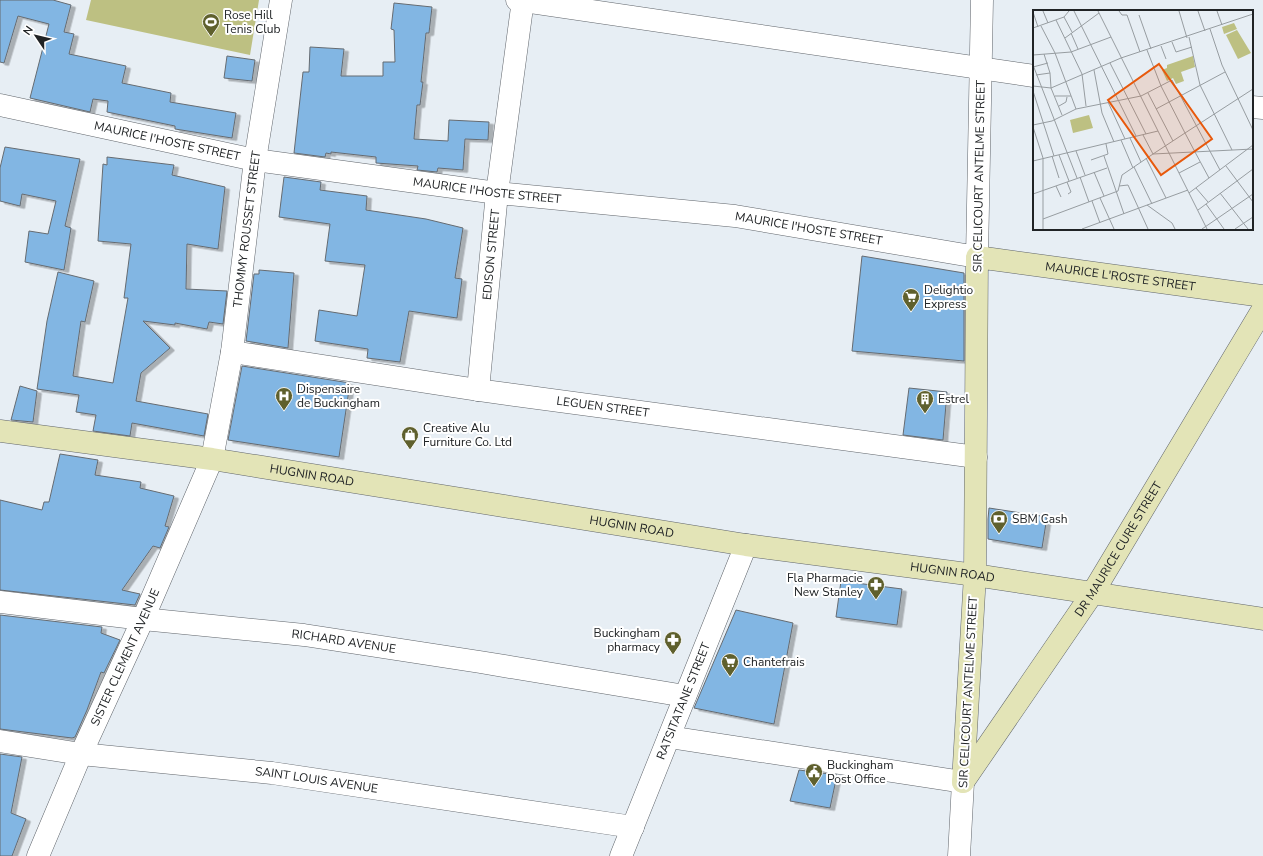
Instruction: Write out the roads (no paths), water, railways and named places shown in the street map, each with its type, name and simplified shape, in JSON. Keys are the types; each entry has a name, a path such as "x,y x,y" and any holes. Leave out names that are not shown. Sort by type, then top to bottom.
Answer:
{"main road":[{"name":"MAURICE L'ROSTE STREET","path":"977,257 1263,296"},
{"name":"SIR CELICOURT ANTELME STREET","path":"963,782 975,575 977,257"},
{"name":"DR MAURICE CURE STREET","path":"963,782 1092,594 1263,309"},
{"name":"HUGNIN ROAD","path":"0,431 212,459 746,545 975,575 1263,619"}],"street":[{"name":"THOMMY ROUSSET STREET","path":"212,459 232,352 256,160 281,0"},
{"path":"521,0 1033,76"},
{"name":"EDISON STREET","path":"478,390 497,192 521,0"},
{"name":"SIR CELICOURT ANTELME STREET","path":"977,257 982,0"},
{"name":"MAURICE I'HOSTE STREET","path":"0,105 256,160 497,192 735,216 977,257"},
{"path":"1253,107 1263,108"},
{"name":"LEGUEN STREET","path":"232,352 478,390 976,457"},
{"name":"SISTER CLEMENT AVENUE","path":"38,856 81,754 143,619 212,459"},
{"name":"RATSITATANE STREET","path":"621,856 746,545"},
{"name":"RICHARD AVENUE","path":"0,602 143,619 304,635 685,696"},
{"path":"669,737 963,782"},
{"name":"SAINT LOUIS AVENUE","path":"0,741 81,754 272,773 633,827"},
{"name":"SIR CELICOURT ANTELME STREET","path":"959,856 963,782"}],"place":[{"name":"Rose Hill Tenis Club","path":"211,37"},
{"name":"Delightio Express","path":"911,312"},
{"name":"Dispensaire de Buckingham","path":"284,411"},
{"name":"Estrel","path":"925,414"},
{"name":"Creative Alu Furniture Co. Ltd","path":"410,450"},
{"name":"SBM Cash","path":"999,534"},
{"name":"Fla Pharmacie New Stanley","path":"876,600"},
{"name":"Buckingham pharmacy","path":"673,655"},
{"name":"Chantefrais","path":"730,677"},
{"name":"Buckingham Post Office","path":"814,787"}]}
